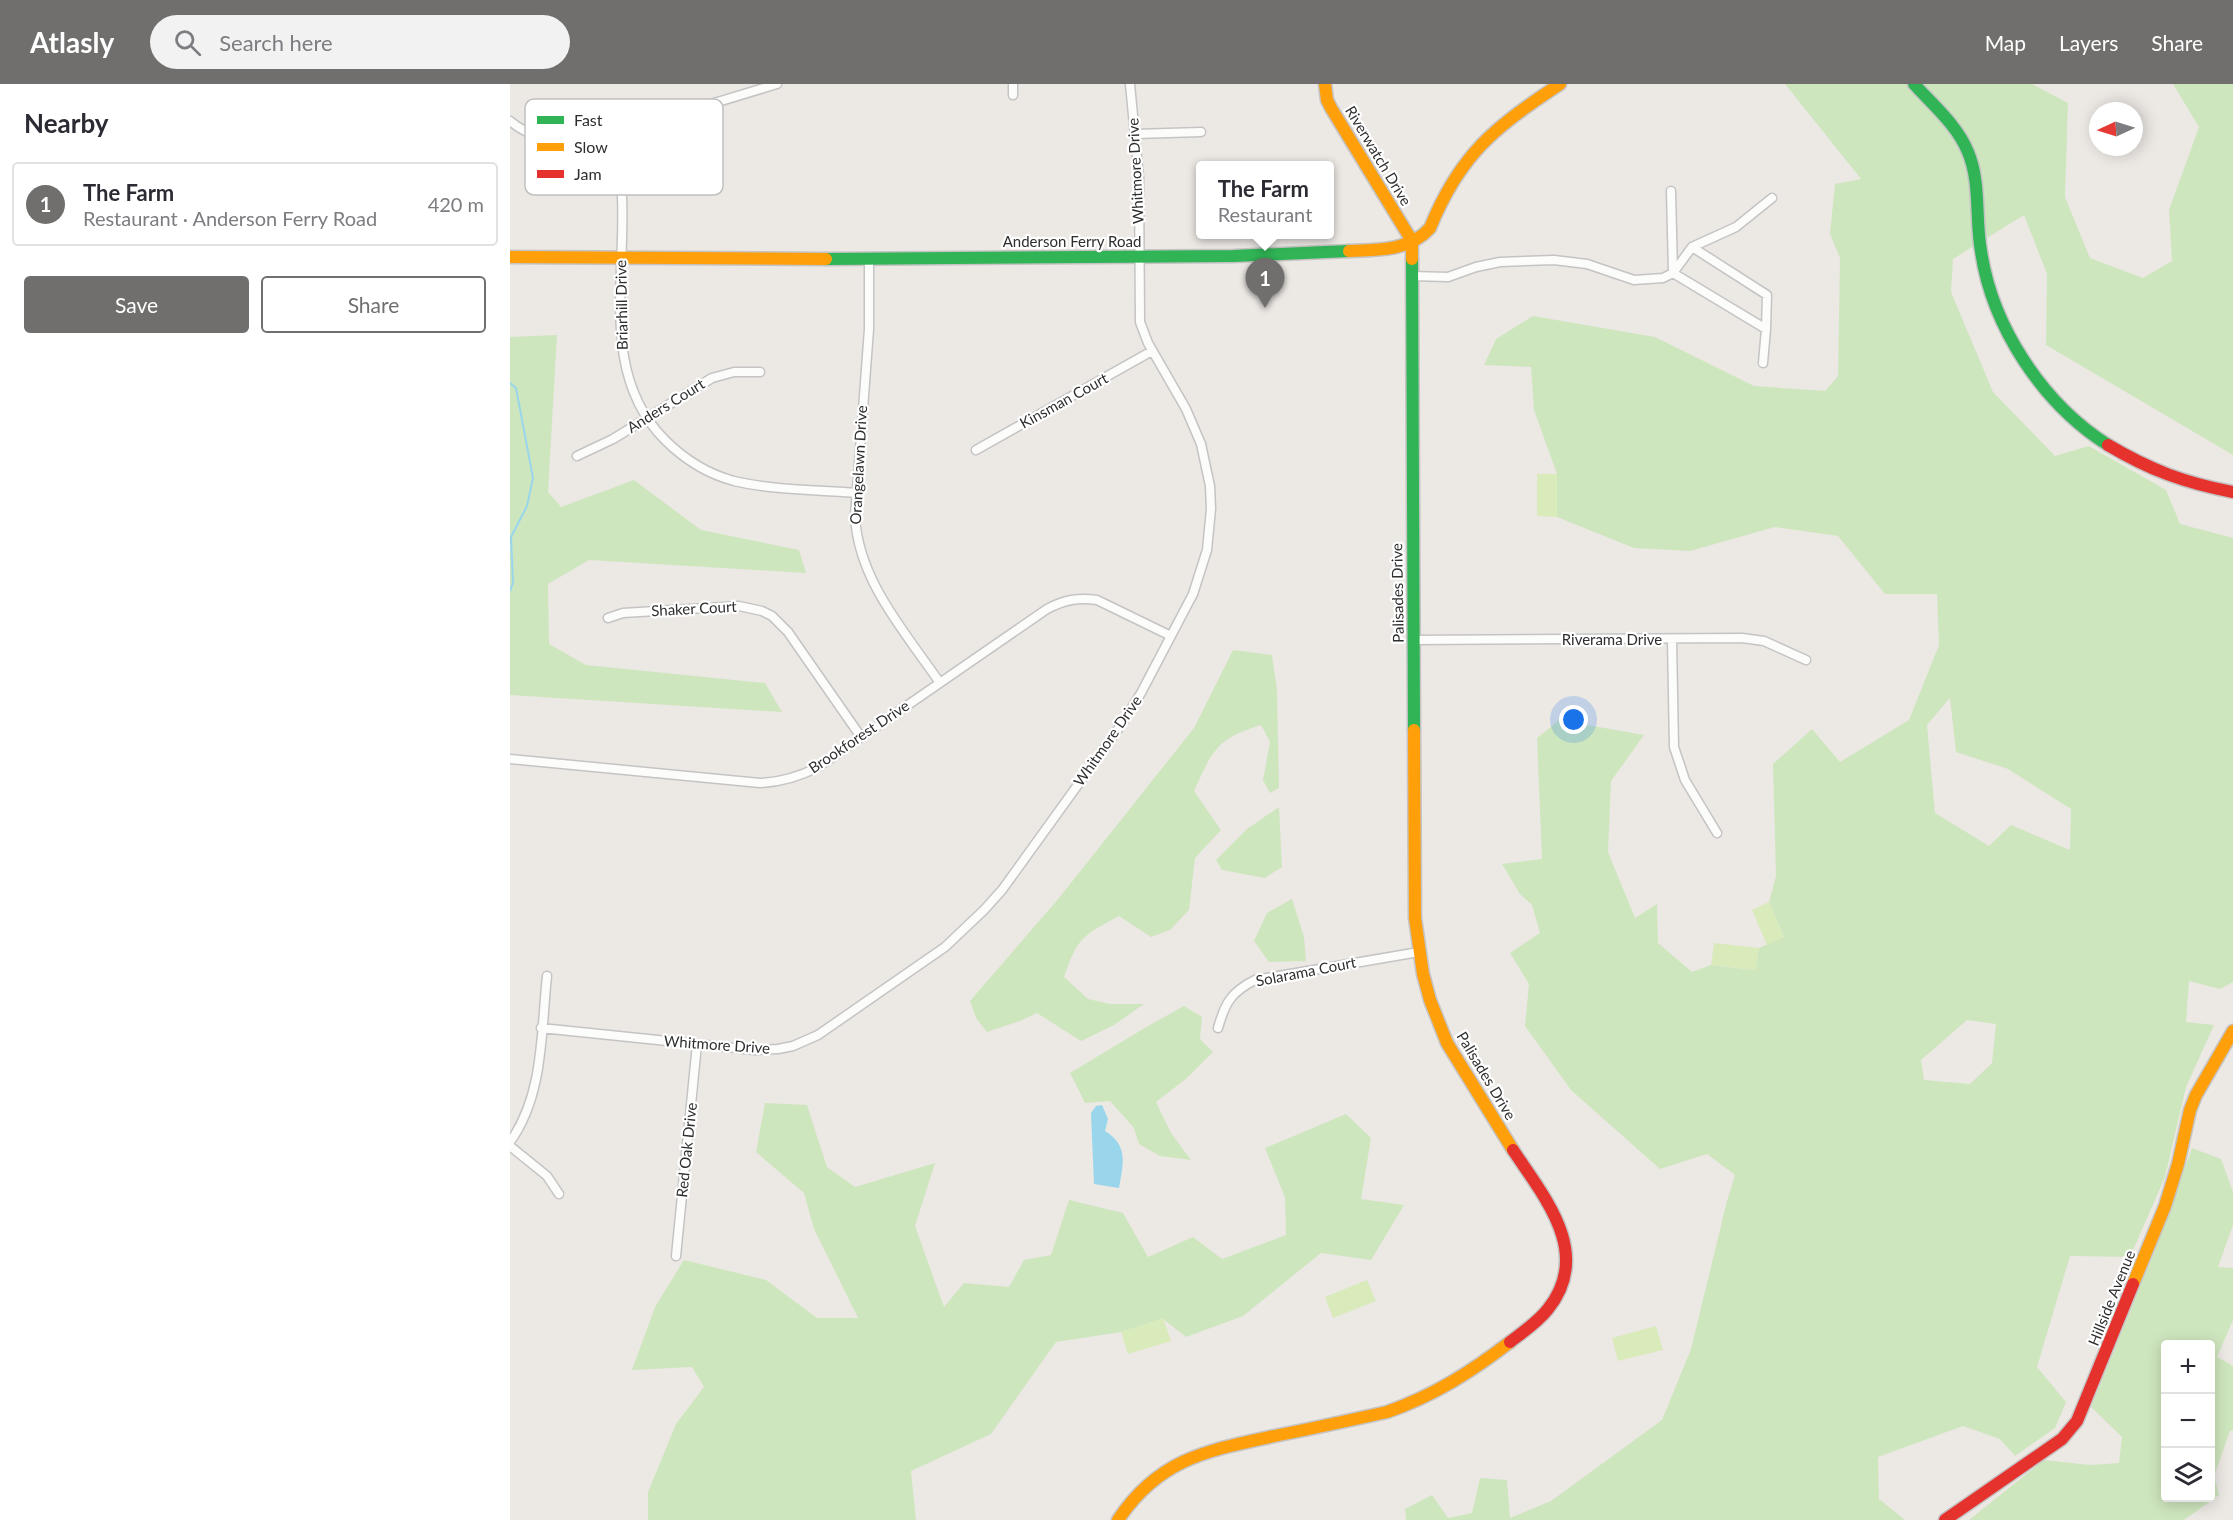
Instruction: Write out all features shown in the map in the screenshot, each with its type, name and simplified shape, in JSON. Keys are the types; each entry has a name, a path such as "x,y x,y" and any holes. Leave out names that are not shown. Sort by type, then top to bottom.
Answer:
{"street":[{"path":"723,100 777,84"},
{"path":"1013,84 1013,95"},
{"name":"Whitmore Drive","path":"541,1028 762,1050 778,1049 808,1041 929,958 984,910 1002,890 1121,725 1141,693 1192,594 1207,550 1211,508 1210,486 1202,444 1195,426 1152,351 1140,322 1139,178 1130,84"},
{"name":"Riverwatch Drive","path":"1325,84 1327,100 1331,108 1412,241"},
{"name":"Anderson Ferry Road","path":"510,257 869,259 1233,256 1394,249 1425,234 1430,228 1452,180 1484,141 1510,117 1560,84"},
{"path":"1914,84 1958,133 1967,150 1974,172 1980,251 1988,285 1995,307 2016,348 2042,386 2066,412 2092,434 2131,459 2173,478 2233,492"},
{"path":"510,121 525,131"},
{"path":"1135,134 1201,132"},
{"path":"1671,191 1673,273"},
{"name":"Briarhill Drive","path":"622,195 622,349 628,379 646,418 667,442 687,459 721,477 755,484 856,493"},
{"path":"1411,276 1448,278 1476,267 1500,262 1545,260 1587,264 1635,280 1663,278 1673,273 1692,247 1736,227 1772,198"},
{"name":"Palisades Drive","path":"1118,1520 1147,1485 1162,1473 1193,1456 1211,1450 1387,1412 1430,1396 1470,1373 1546,1312 1559,1292 1566,1270 1567,1259 1563,1232 1557,1218 1466,1076 1447,1042 1430,1000 1419,951 1415,890 1412,241"},
{"path":"1692,247 1767,296 1763,363"},
{"name":"Orangelawn Drive","path":"869,259 869,329 855,532 858,547 873,584 940,683"},
{"path":"1673,273 1766,329"},
{"name":"Kinsman Court","path":"976,450 1152,351"},
{"name":"Anders Court","path":"577,456 613,439 712,378 734,372 760,372"},
{"name":"Brookforest Drive","path":"510,759 760,783 776,782 812,770 1047,609 1073,599 1085,598 1108,604 1171,636"},
{"name":"Shaker Court","path":"608,618 623,613 732,606 762,611 781,623 861,737"},
{"path":"1672,639 1674,747 1685,780 1717,833"},
{"name":"Riverama Drive","path":"1414,640 1753,639 1775,645 1806,660"},
{"name":"Solarama Court","path":"1218,1028 1228,1000 1245,985 1255,980 1419,951"},
{"path":"547,976 532,1099 525,1118 510,1144 547,1176 559,1194"},
{"name":"Hillside Avenue","path":"1945,1520 2062,1439 2078,1421 2165,1206 2178,1164 2190,1110 2196,1095 2233,1031"},
{"name":"Red Oak Drive","path":"676,1256 698,1044"}],"green space":[{"path":"1785,84 2032,84 2068,103 2065,197 2090,258 2143,278 2172,261 2169,210 2199,127 2173,84 2233,84 2233,455 2046,345 2047,274 2024,215 1953,259 1951,292 1993,392 2055,456 2089,446 2166,490 2180,524 2233,538 2233,982 2220,989 2189,981 2186,1022 2214,1025 2186,1087 2165,1177 2130,1257 2070,1256 2037,1367 2066,1402 2055,1428 2015,1456 2000,1439 1963,1426 1878,1457 1879,1499 1905,1520 1406,1520 1405,1509 1432,1495 1448,1518 1472,1513 1480,1478 1507,1480 1510,1518 1551,1501 1662,1420 1691,1349 1735,1175 1707,1154 1660,1169 1571,1090 1525,1026 1529,984 1510,953 1540,933 1532,905 1520,894 1502,864 1542,859 1537,738 1559,720 1644,735 1611,781 1608,852 1635,918 1657,904 1658,943 1692,972 1711,965 1755,970 1759,948 1784,937 1769,902 1776,876 1773,764 1812,729 1840,762 1909,720 1939,645 1937,594 1885,594 1838,536 1775,527 1690,551 1634,548 1557,517 1557,474 1534,410 1531,367 1484,365 1496,339 1533,316 1655,337 1754,386 1825,391 1838,376 1840,258 1830,234 1835,184 1861,179","holes":["1950,698 1956,752 2008,769 2071,809 2070,850 2011,825 1989,846 1935,813 1927,725","1967,1020 1996,1024 1992,1063 1970,1084 1924,1080 1921,1060"]},
{"path":"557,335 548,492 561,507 634,480 701,530 799,550 806,573 589,560 548,584 549,644 586,665 765,683 782,712 510,695 510,337"},
{"path":"1537,474 1557,474 1557,517 1537,516"},
{"path":"1233,650 1272,655 1277,690 1279,788 1270,793 1263,780 1270,742 1261,725 1234,735 1225,741 1206,765 1194,791 1221,830 1195,858 1189,910 1170,930 1151,937 1119,916 1083,939 1073,953 1064,977 1088,999 1110,1004 1144,1004 1114,1025 1081,1041 1037,1013 987,1032 976,1018 970,1001 1059,898 1194,728"},
{"path":"1279,807 1282,867 1265,878 1222,870 1216,860 1247,829"},
{"path":"1292,899 1304,937 1306,961 1269,962 1254,941 1267,913"},
{"path":"1769,902 1784,937 1767,945 1752,910"},
{"path":"1714,943 1759,948 1756,970 1711,965"},
{"path":"1184,1006 1202,1017 1200,1039 1213,1052 1187,1078 1156,1102 1171,1133 1191,1160 1160,1156 1139,1144 1134,1128 1110,1101 1085,1103 1070,1073"},
{"path":"765,1103 807,1105 827,1167 855,1187 935,1163 915,1226 944,1307 964,1283 1009,1287 1024,1260 1051,1255 1069,1200 1123,1213 1148,1257 1193,1237 1222,1259 1286,1235 1285,1197 1265,1148 1346,1114 1371,1138 1361,1199 1404,1205 1371,1260 1321,1253 1243,1316 1186,1337 1163,1319 1121,1332 1056,1342 991,1434 911,1471 916,1520 648,1520 648,1492 676,1424 704,1387 692,1367 632,1370 655,1307 684,1260 766,1280 817,1318 858,1318 814,1229 804,1193 756,1152"},
{"path":"2192,1148 2221,1159 2233,1192 2233,1225 2218,1267 2233,1268 2233,1320 2217,1357 2233,1366 2233,1430 2230,1431 2215,1473 2215,1340 2161,1340 2161,1502 2209,1502 2184,1520 1969,1520 2044,1460 2090,1465 2119,1463 2122,1437 2091,1407 2155,1250"},
{"path":"1367,1280 1376,1301 1333,1318 1325,1297"},
{"path":"1163,1318 1171,1341 1128,1354 1121,1332"},
{"path":"1656,1326 1663,1350 1618,1361 1612,1338"},
{"path":"2215,1480 2219,1495 2215,1498"}],"water":[{"path":"1102,1105 1108,1119 1105,1131 1113,1137 1121,1149 1123,1163 1119,1188 1094,1184 1091,1113 1096,1106"}],"waterway":[{"path":"510,383 516,388 533,478 527,506 511,537 513,583 510,591"}],"traffic: fast":[{"path":"1914,84 1951,124 1968,152 1975,176 1979,239 1987,279 1996,308 2009,335 2042,386 2084,428 2108,445"},
{"path":"826,259 1233,256 1349,251"},
{"path":"1412,259 1414,730"}],"traffic: slow":[{"path":"1325,84 1327,100 1331,108 1412,241 1412,259"},
{"path":"1349,251 1392,248 1422,236 1430,228 1454,180 1482,144 1516,114 1560,84"},
{"path":"510,257 826,259"},
{"path":"1414,730 1415,918 1423,974 1430,1000 1447,1043 1513,1150"},
{"path":"2133,1284 2165,1206 2178,1164 2190,1110 2196,1095 2233,1031"},
{"path":"1118,1520 1151,1482 1169,1469 1188,1460 1231,1446 1387,1412 1404,1406 1451,1382 1510,1342"}],"traffic: jam":[{"path":"2108,445 2138,462 2168,474 2233,492"},
{"path":"1510,1342 1535,1323 1548,1309 1561,1288 1566,1267 1565,1246 1550,1206 1513,1150"},
{"path":"1945,1520 2062,1439 2077,1421 2133,1284"}],"place":[{"name":"The Farm","path":"1265,308"}]}
